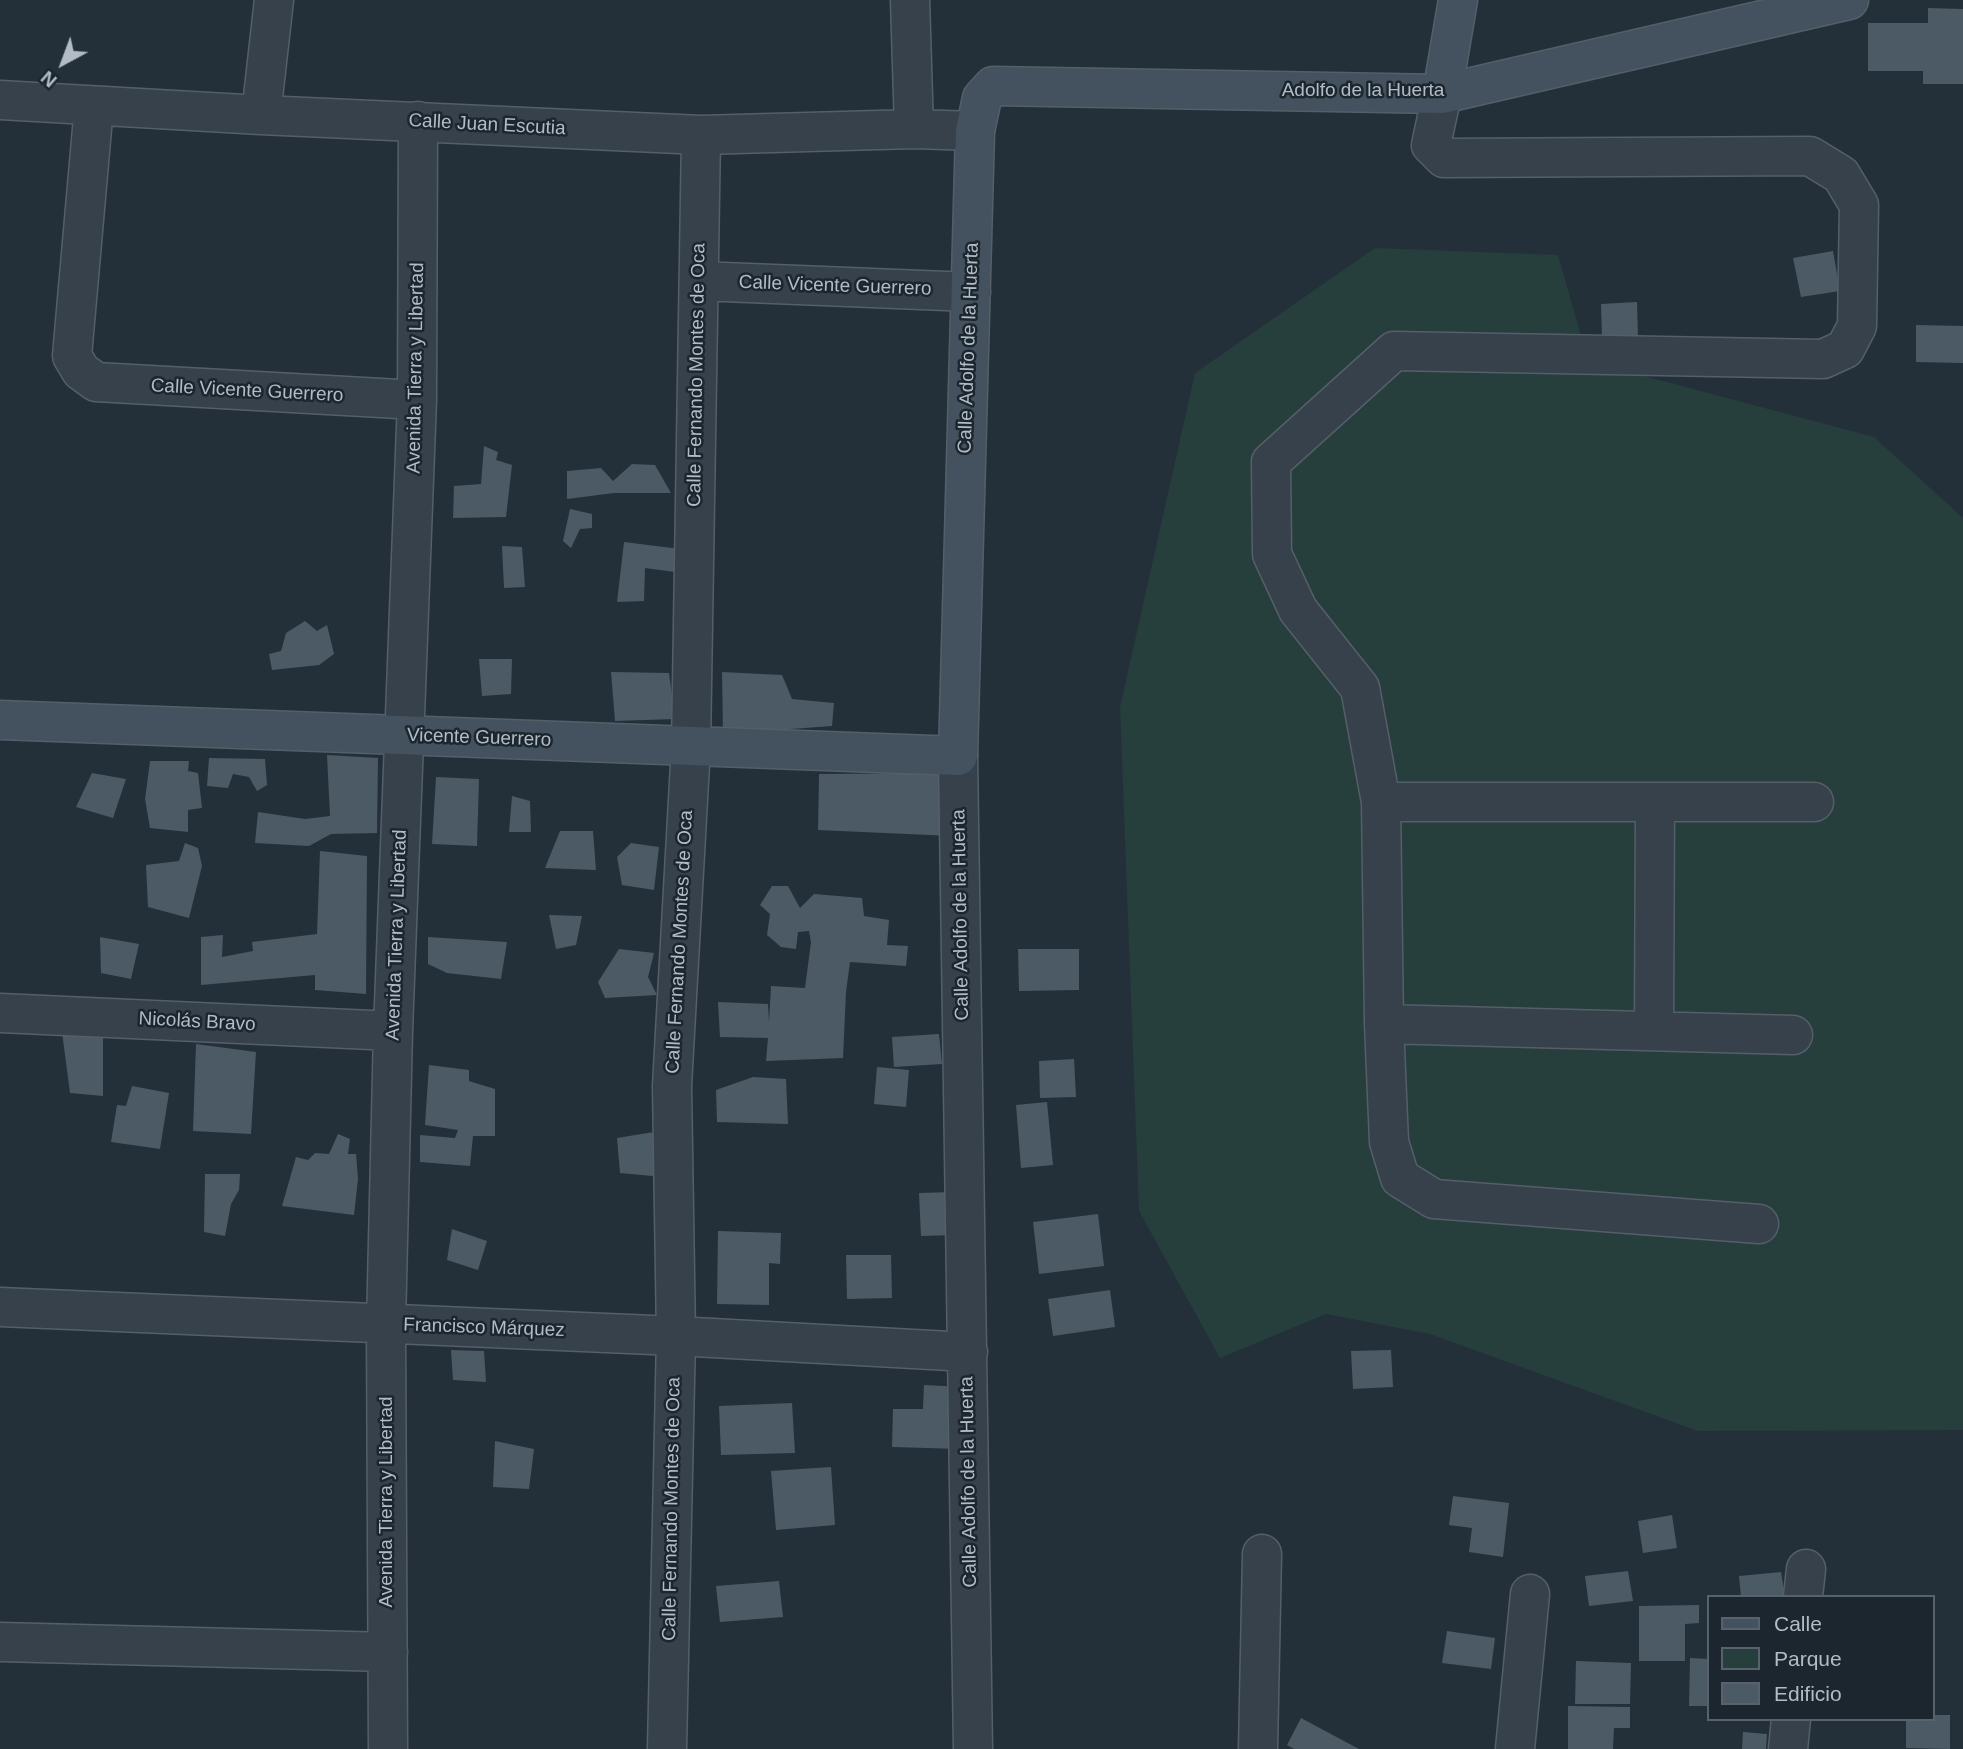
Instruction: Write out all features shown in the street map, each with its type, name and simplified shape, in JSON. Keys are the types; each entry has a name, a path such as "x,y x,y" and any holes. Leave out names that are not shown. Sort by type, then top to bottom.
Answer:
{"street":[{"path":"261,115 274,0"},
{"path":"910,0 914,129"},
{"path":"1458,0 1431,145 1444,158 1810,156 1841,175 1860,205 1857,326 1845,349 1823,359 1394,351 1271,462 1272,554 1298,610 1360,688 1381,802 1384,1024 1389,1142 1400,1178 1434,1199 1759,1224"},
{"name":"Adolfo de la Huerta","path":"993,86 1442,94 1786,7 1849,0"},
{"name":"Calle Adolfo de la Huerta","path":"973,1749 958,755 975,131 982,97 993,86"},
{"name":"Calle Juan Escutia","path":"0,100 701,135 914,129 975,131"},
{"name":"Calle Vicente Guerrero","path":"93,106 72,356 81,372 96,382 417,400"},
{"name":"Avenida Tierra y Libertad","path":"388,1749 386,1325 393,1031 417,400 418,121"},
{"name":"Calle Fernando Montes de Oca","path":"667,1749 676,1336 672,1086 691,746 701,135"},
{"name":"Calle Vicente Guerrero","path":"699,281 971,292"},
{"name":"Vicente Guerrero","path":"0,720 958,755"},
{"path":"1381,802 1814,802"},
{"path":"1654,1031 1655,802"},
{"name":"Nicolás Bravo","path":"0,1013 393,1031"},
{"path":"1384,1024 1793,1035"},
{"name":"Francisco Márquez","path":"0,1307 676,1336 968,1352"},
{"path":"1258,1749 1262,1554"},
{"path":"1514,1749 1531,1594"},
{"path":"0,1642 388,1652"},
{"path":"1788,1749 1791,1721"}],"green space":[{"path":"1375,248 1558,255 1585,350 1648,377 1874,437 1963,518 1963,1430 1698,1431 1430,1334 1326,1314 1220,1358 1139,1211 1120,707 1195,373"}],"building":[{"path":"1928,8 1963,9 1963,84 1923,84 1923,71 1868,71 1868,23 1928,23"},
{"path":"1833,251 1840,291 1801,297 1793,258"},
{"path":"1637,302 1638,337 1602,338 1601,304"},
{"path":"1916,325 1963,326 1963,363 1916,362"},
{"path":"484,446 498,452 496,460 512,465 506,517 453,518 454,486 481,484"},
{"path":"632,464 655,465 671,493 614,493 567,499 567,471 601,468 613,481"},
{"path":"570,509 592,514 592,528 580,529 571,548 563,541"},
{"path":"624,542 680,549 675,572 645,568 644,601 617,602"},
{"path":"502,546 522,547 525,587 504,588"},
{"path":"305,621 317,631 327,625 334,654 319,665 272,670 269,654 281,651 286,633"},
{"path":"479,659 512,659 511,694 482,696"},
{"path":"611,672 669,673 675,719 615,721"},
{"path":"722,672 782,675 792,699 834,703 832,726 723,734"},
{"path":"327,755 378,758 377,833 331,834 309,846 255,843 258,812 305,819 330,816"},
{"path":"209,758 265,759 267,785 257,791 249,777 233,774 228,788 207,786"},
{"path":"150,761 189,761 188,771 198,773 202,808 188,810 188,832 150,828 145,799"},
{"path":"92,773 126,779 113,818 76,807"},
{"path":"950,773 952,836 818,830 819,774"},
{"path":"436,777 479,779 477,846 432,844"},
{"path":"512,796 530,801 531,832 509,832"},
{"path":"560,831 593,831 596,870 545,868"},
{"path":"185,843 198,848 202,866 189,918 148,907 146,865 179,861"},
{"path":"631,843 659,847 654,890 622,885 617,857"},
{"path":"320,851 367,856 366,994 315,990 315,975 201,985 201,937 223,935 222,957 253,951 252,942 317,934"},
{"path":"772,886 788,886 800,908 814,894 862,898 864,916 889,920 887,945 908,946 906,966 850,962 843,1058 766,1061 768,1038 720,1037 718,1002 768,1004 769,1022 771,986 805,988 811,942 809,931 798,932 796,949 781,947 767,935 770,914 760,905"},
{"path":"549,915 582,916 576,945 556,949"},
{"path":"100,937 139,944 131,979 101,973"},
{"path":"428,937 507,942 501,979 447,973 428,964"},
{"path":"619,949 654,953 648,977 657,995 605,998 598,982"},
{"path":"1018,949 1079,949 1079,990 1019,991"},
{"path":"62,1032 103,1033 103,1096 70,1093"},
{"path":"939,1034 942,1064 894,1067 892,1037"},
{"path":"196,1044 256,1052 251,1134 193,1131"},
{"path":"1074,1059 1076,1097 1040,1098 1039,1061"},
{"path":"429,1065 469,1070 469,1081 495,1089 495,1136 473,1136 470,1166 420,1162 420,1135 455,1138 458,1130 425,1125"},
{"path":"877,1067 909,1070 906,1107 874,1104"},
{"path":"753,1077 786,1079 788,1124 717,1122 716,1090"},
{"path":"132,1086 169,1093 160,1149 111,1142 117,1105 126,1106"},
{"path":"1047,1102 1053,1165 1021,1168 1016,1105"},
{"path":"660,1131 663,1177 620,1173 617,1138"},
{"path":"338,1134 350,1139 348,1154 356,1154 358,1179 354,1215 282,1206 296,1157 308,1160 315,1153 329,1154"},
{"path":"205,1174 240,1174 239,1190 231,1204 225,1236 204,1232"},
{"path":"954,1192 956,1235 921,1236 919,1193"},
{"path":"1098,1214 1104,1266 1039,1274 1033,1222"},
{"path":"452,1229 487,1241 478,1270 447,1260"},
{"path":"718,1231 781,1233 780,1264 769,1263 769,1305 717,1304"},
{"path":"846,1255 891,1255 892,1298 847,1299"},
{"path":"1110,1290 1115,1327 1053,1336 1048,1299"},
{"path":"451,1350 484,1351 486,1382 453,1380"},
{"path":"1391,1350 1393,1387 1353,1389 1351,1351"},
{"path":"924,1385 962,1387 961,1449 892,1447 893,1409 923,1409"},
{"path":"792,1403 795,1453 721,1455 719,1406"},
{"path":"495,1441 534,1449 529,1489 493,1487"},
{"path":"831,1467 835,1525 776,1530 771,1471"},
{"path":"1453,1496 1509,1503 1503,1557 1469,1552 1472,1528 1449,1525"},
{"path":"1672,1515 1677,1548 1643,1553 1638,1521"},
{"path":"1628,1571 1633,1601 1589,1606 1585,1576"},
{"path":"1781,1572 1785,1595 1741,1595 1739,1576"},
{"path":"779,1581 783,1617 720,1622 716,1586"},
{"path":"1699,1605 1699,1623 1685,1624 1685,1661 1639,1661 1639,1606"},
{"path":"1447,1631 1495,1638 1491,1669 1442,1663"},
{"path":"1690,1658 1708,1659 1708,1706 1689,1706"},
{"path":"1576,1661 1631,1663 1630,1704 1575,1704"},
{"path":"1568,1706 1630,1707 1630,1728 1614,1728 1613,1749 1568,1749"},
{"path":"1935,1715 1950,1715 1950,1749 1906,1748 1906,1721 1935,1721"},
{"path":"1301,1718 1359,1749 1294,1749 1287,1745"},
{"path":"1743,1732 1767,1734 1766,1749 1742,1749"}]}
